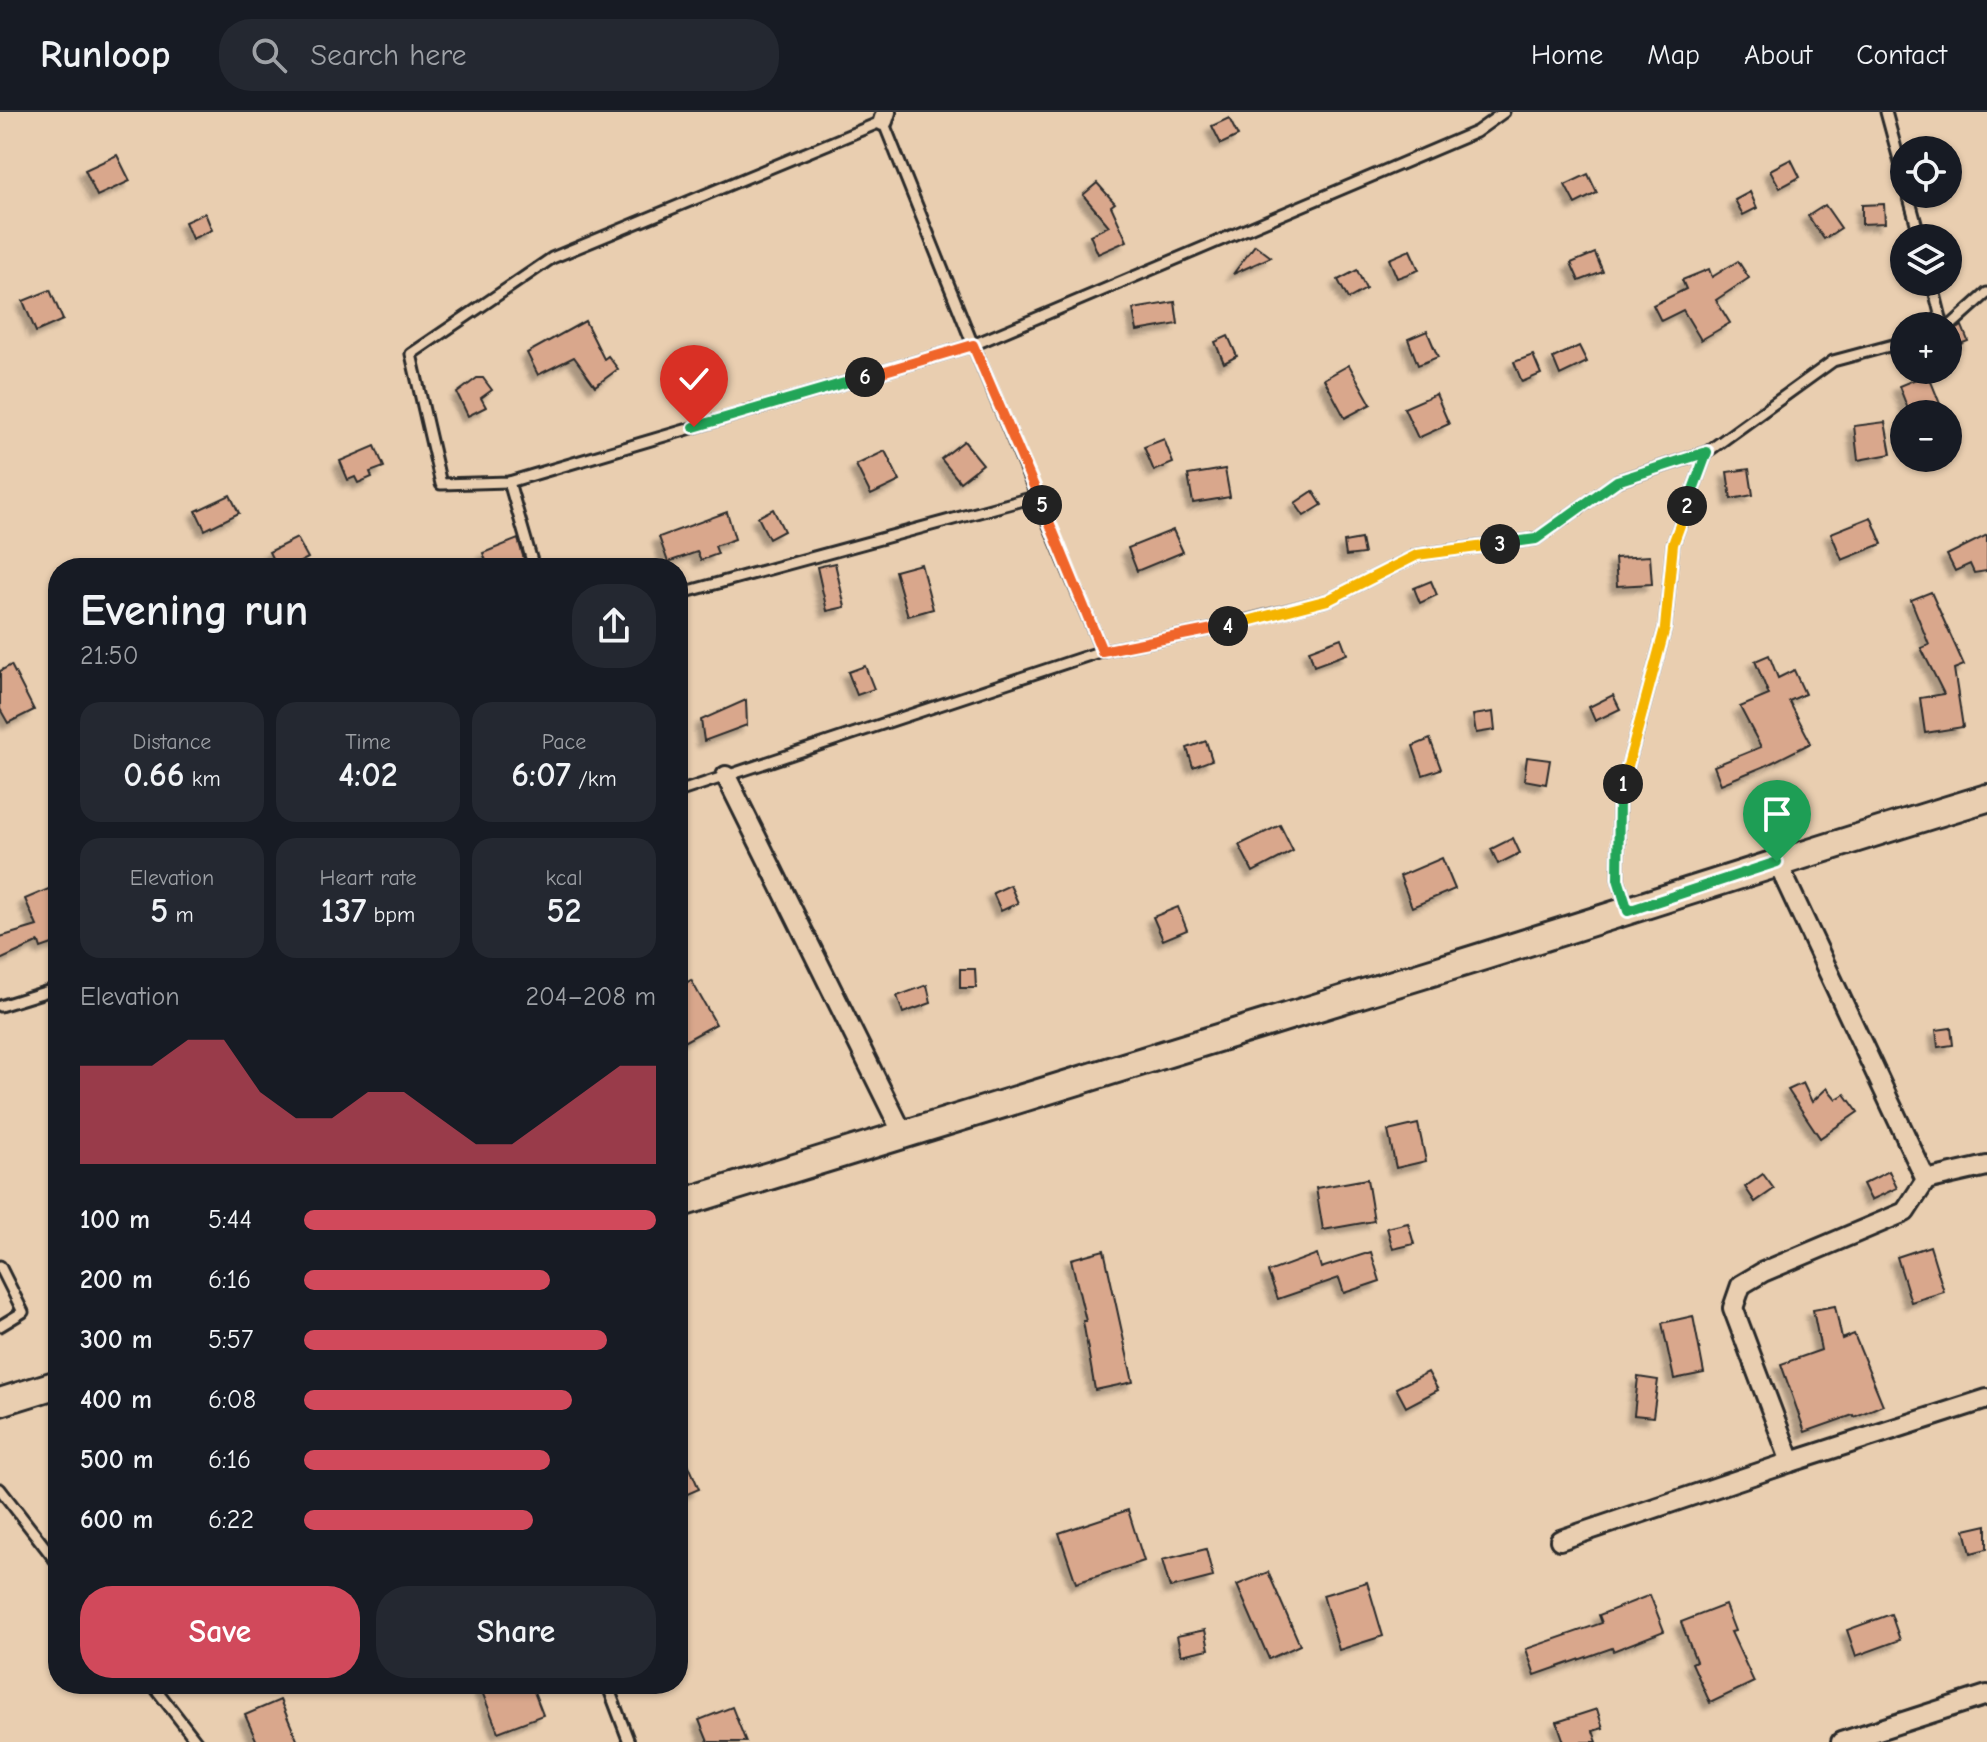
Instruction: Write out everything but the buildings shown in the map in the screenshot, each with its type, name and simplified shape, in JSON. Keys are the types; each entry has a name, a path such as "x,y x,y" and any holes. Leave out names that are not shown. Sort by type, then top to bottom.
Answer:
{"main road":[{"path":"688,1201 1987,798"},
{"path":"0,1402 48,1387"}],"street":[{"path":"726,776 903,1134"},
{"path":"1777,862 1926,1180"},
{"path":"1791,1462 1733,1308 1741,1285 1763,1272 1905,1212 1926,1180 1987,1166"},
{"path":"1560,1540 1987,1399"},
{"path":"1841,1742 1987,1695"}],"lane":[{"path":"1102,651 973,345 885,116 552,258 411,354 441,484 509,482 973,345 1476,132 1504,112"},
{"path":"1886,112 1893,136"},
{"path":"1962,314 1987,293"},
{"path":"688,789 1102,651 1213,629 1328,600 1417,555 1536,539 1617,481 1707,452 1833,361 1890,346"},
{"path":"1628,911 1618,879 1619,799 1665,628 1673,544 1707,452"},
{"path":"509,482 531,558"},
{"path":"688,591 1038,496"},
{"path":"0,1006 48,991"},
{"path":"0,1266 23,1312 0,1326"},
{"path":"0,1489 48,1551"},
{"path":"160,1694 197,1742"},
{"path":"611,1694 629,1742"}],"route":[{"path":"694,427 973,345 1102,651 1213,629 1328,600 1417,555 1536,539 1617,481 1707,452 1673,544 1665,628 1619,799 1618,879 1628,911 1777,862"}]}
